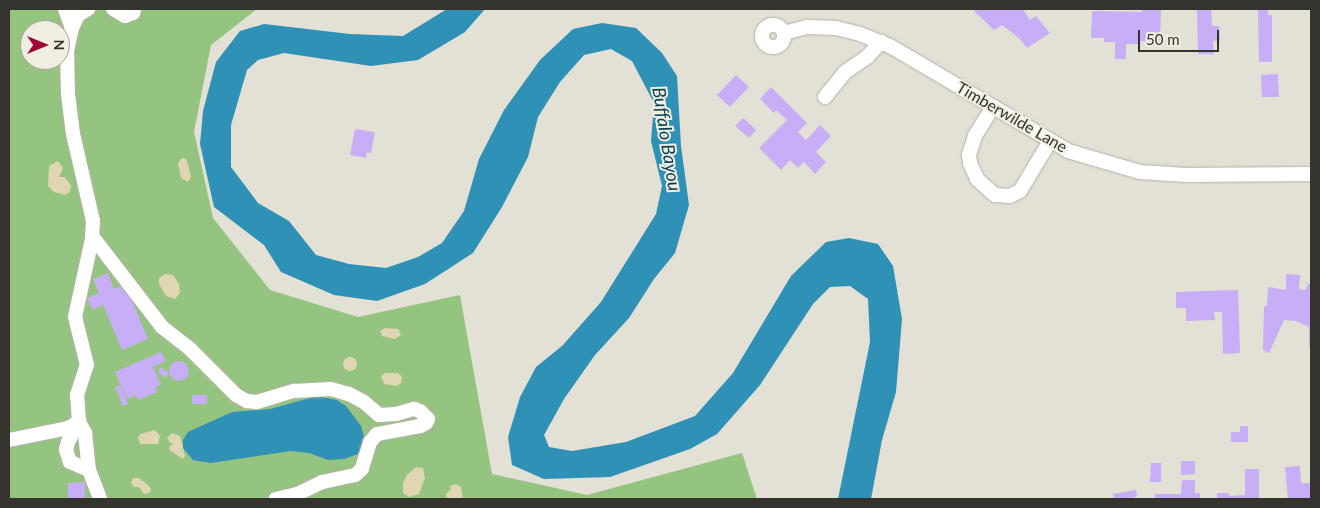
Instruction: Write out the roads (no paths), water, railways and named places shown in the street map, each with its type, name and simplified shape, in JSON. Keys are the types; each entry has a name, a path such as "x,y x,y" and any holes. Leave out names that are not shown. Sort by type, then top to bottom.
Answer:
{"street":[{"path":"65,9 72,28"},
{"path":"88,9 78,15 72,28 67,51 68,94 73,134 91,208 92,236 75,317 88,365 77,394 79,422 86,433 88,470 100,499"},
{"path":"113,9 125,16 133,13 134,9"},
{"name":"Timberwilde Lane","path":"784,32 807,27 836,28 881,42 1068,151 1140,172 1186,175 1311,174"},
{"path":"825,97 831,86 845,72 866,57 881,42"},
{"path":"993,107 975,136 969,154 970,163 977,178 995,195 1010,196 1020,191 1050,140"},
{"path":"92,236 109,255 126,282 162,327 191,350 236,395 247,401 258,402 294,391 331,389 356,398 380,415 414,409 420,411 428,419 426,423 420,426 382,431 370,442 365,462 355,474 322,482 297,494 276,499"},
{"path":"380,415 382,431"},
{"path":"9,440 19,440 68,428 79,422"},
{"path":"79,422 68,442 66,450 70,462 88,470"}],"water":[{"name":"Buffalo Bayou","path":"447,9 485,9 465,32 418,60 371,66 284,53 258,60 247,70 231,125 231,167 258,203 289,221 316,255 349,264 386,268 418,257 442,243 464,211 479,159 504,110 540,60 573,29 602,23 636,28 662,53 677,76 681,146 689,205 675,253 654,279 629,318 595,355 564,399 544,435 549,447 572,451 626,442 695,416 733,373 791,276 826,242 849,238 878,244 893,266 902,319 896,392 882,440 871,499 838,499 870,342 868,299 850,286 830,287 813,304 760,385 717,434 690,449 610,477 544,479 512,465 508,437 520,397 536,367 562,346 601,302 656,214 662,186 651,141 654,103 632,61 611,49 584,55 560,82 538,117 528,157 502,207 473,253 425,284 377,301 334,295 281,272 264,245 214,207 200,144 203,111 216,62 240,31 264,24 350,34 403,36"},
{"path":"317,396 337,400 346,406 361,426 365,440 358,454 344,459 328,460 309,453 291,451 211,463 193,460 183,448 183,440 188,432 232,412 270,409"}]}
